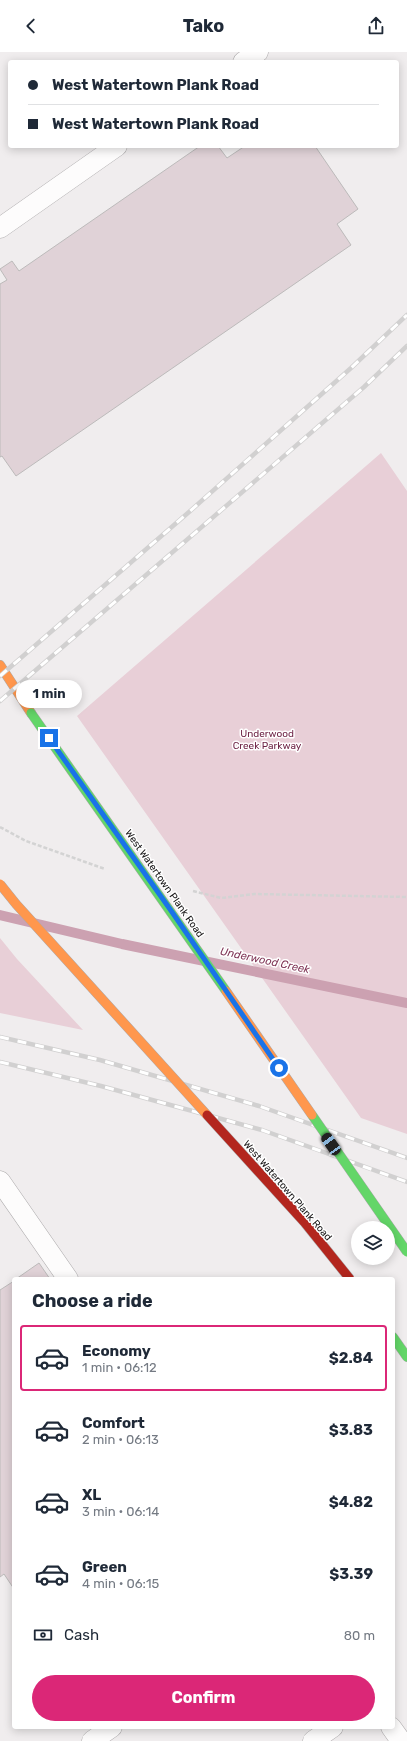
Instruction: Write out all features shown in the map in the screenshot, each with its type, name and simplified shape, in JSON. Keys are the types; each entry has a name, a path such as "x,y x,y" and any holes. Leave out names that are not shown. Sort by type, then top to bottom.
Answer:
{"street":[{"name":"West Watertown Plank Road","path":"0,666 31,713 172,912 407,1252"},
{"name":"West Watertown Plank Road","path":"0,884 21,910 305,1223 348,1277"},
{"path":"395,1340 407,1358"}],"lane":[{"path":"246,60 258,52"},
{"path":"2,222 114,148"},
{"path":"0,1181 67,1277"},
{"path":"92,1741 109,1729"},
{"path":"313,1741 330,1729"},
{"path":"392,1729 401,1741"}],"path":[{"path":"0,827 26,841 107,870"},
{"path":"190,891 221,898 255,894 334,894 407,898"}],"green space":[{"name":"Underwood Creek Parkway","path":"381,453 407,491 407,1134 361,1118 77,716"},
{"path":"0,938 17,959 83,1030 0,1013"}],"building":[{"path":"197,148 220,148 227,158 242,148 316,148 358,209 337,224 351,245 16,476 2,456 0,457 0,284 7,280 0,269 12,261 19,271"},
{"path":"39,1263 49,1277 19,1277"},
{"path":"12,1282 12,1586 4,1574 0,1577 0,1290"}],"waterway":[{"name":"Underwood Creek","path":"0,915 122,944 407,1003"}],"railway":[{"path":"0,676 189,512 351,368 407,315"},
{"path":"0,701 364,387 407,346"},
{"path":"0,1037 100,1060 259,1106 407,1158"},
{"path":"0,1062 101,1086 262,1130 407,1182"}],"traffic: fast":[{"path":"31,713 226,991"},
{"path":"312,1115 407,1252"},
{"path":"395,1340 407,1357"}],"traffic: slow":[{"path":"0,665 31,713"},
{"path":"0,884 16,904 207,1115"},
{"path":"226,991 312,1115"}],"traffic: jam":[{"path":"207,1115 305,1223 348,1277"}],"route":[{"path":"49,738 172,912 279,1068"}]}
